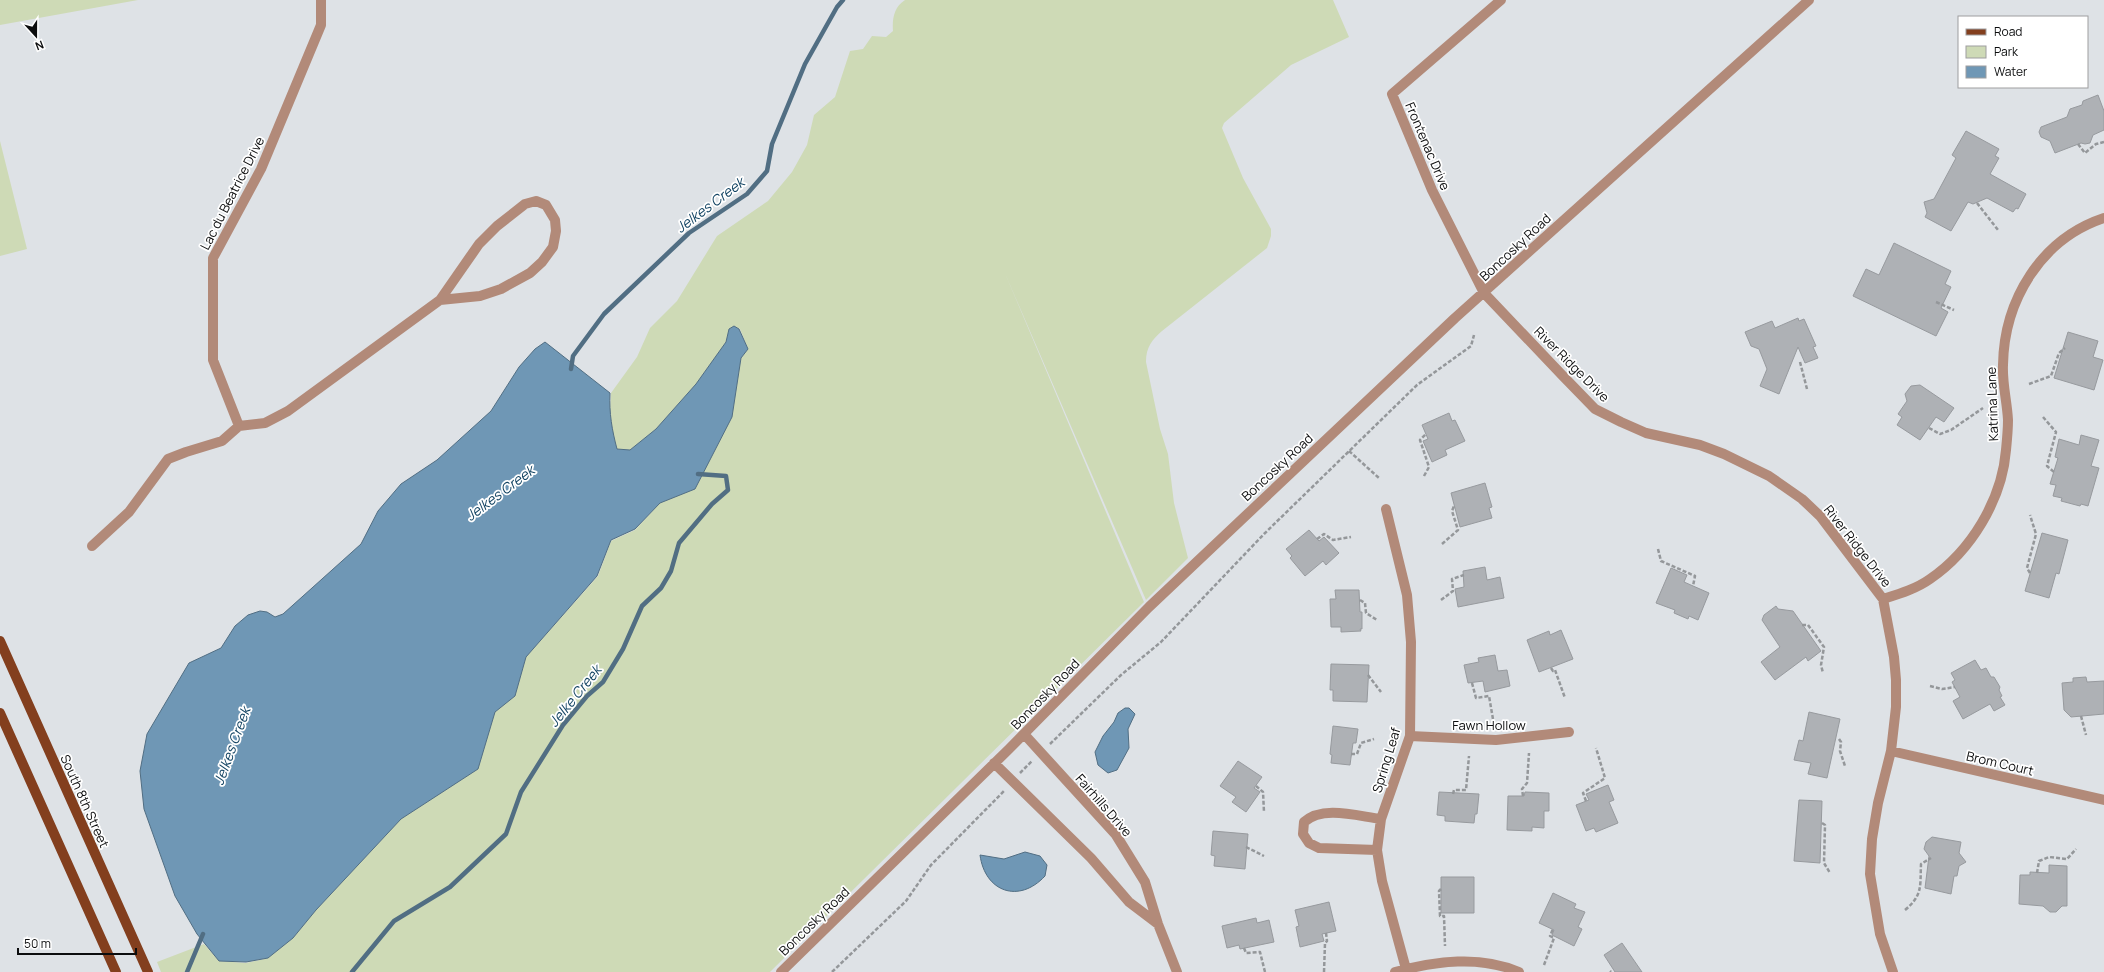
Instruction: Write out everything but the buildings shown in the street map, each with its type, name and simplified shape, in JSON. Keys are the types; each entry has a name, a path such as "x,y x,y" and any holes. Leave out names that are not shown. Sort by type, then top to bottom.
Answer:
{"main road":[{"name":"South 8th Street","path":"0,641 148,972"},
{"path":"0,713 116,972"}],"street":[{"name":"Lac du Beatrice Drive","path":"239,426 213,360 213,258 261,169 321,25 321,0"},
{"name":"Frontenac Drive","path":"1484,293 1432,190 1392,94 1501,0"},
{"name":"Boncosky Road","path":"781,972 1024,734 1149,606 1449,323 1808,0"},
{"path":"92,546 129,512 168,459 222,441 239,426 265,423 288,411 440,300 479,244 497,226 525,204 536,201 546,205 555,220 556,231 553,247 542,262 514,283 501,289 480,296 440,300"},
{"name":"Katrina Lane","path":"1883,599 1906,592 1930,580 1950,563 1974,535 1994,502 2006,452 2008,419 2002,366 2007,327 2015,301 2027,278 2054,248 2067,236 2104,218"},
{"name":"River Ridge Drive","path":"1484,293 1595,408 1646,433 1700,445 1724,454 1769,476 1802,499 1820,516 1883,599 1896,680 1891,752 1878,802 1872,839 1870,874 1880,934 1893,972"},
{"name":"Spring Leaf","path":"1386,509 1407,595 1411,642 1410,736 1381,819 1377,850 1382,881 1406,969"},
{"name":"Fawn Hollow","path":"1410,736 1496,740 1569,732"},
{"name":"Fairhills Drive","path":"1024,734 1116,835 1145,882 1158,924 1177,972"},
{"name":"Brom Court","path":"1891,752 2104,800"},
{"path":"994,763 1091,858 1129,902 1158,924"},
{"path":"1377,850 1319,848 1309,843 1303,834 1304,822 1312,815 1324,812 1381,819"},
{"path":"1395,972 1462,960 1490,963 1519,972"}],"path":[{"path":"2078,144 2085,153 2096,144 2104,142"},
{"path":"1976,203 1998,230"},
{"path":"1936,302 1954,310"},
{"path":"832,972 906,900 931,865 1040,753 1121,675 1161,642 1264,534 1417,385 1471,346 1474,335"},
{"path":"2029,384 2051,376 2059,352 2065,348"},
{"path":"1800,362 1807,389"},
{"path":"1929,428 1940,434 1951,430 1983,408"},
{"path":"2043,418 2056,432 2047,466 2054,472"},
{"path":"1424,476 1429,467 1420,440 1426,434"},
{"path":"1349,451 1379,478"},
{"path":"1442,544 1458,530 1452,511 1454,506"},
{"path":"2030,515 2036,534 2027,568 2030,573"},
{"path":"1317,539 1324,534 1333,540 1351,537"},
{"path":"1658,549 1661,561 1695,576 1693,586"},
{"path":"1441,600 1453,591 1452,579 1464,575"},
{"path":"1360,600 1365,603 1366,613 1377,620"},
{"path":"1802,625 1808,625 1824,647 1821,665 1823,673"},
{"path":"1551,668 1553,671 1555,670 1565,698"},
{"path":"1368,675 1381,692"},
{"path":"1472,683 1476,698 1489,696 1494,725"},
{"path":"1930,686 1942,689 1955,687"},
{"path":"2081,716 2086,736"},
{"path":"1351,754 1357,754 1361,743 1374,739"},
{"path":"1838,739 1841,742 1840,751 1845,766"},
{"path":"1586,801 1583,793 1605,778 1596,748"},
{"path":"1523,796 1522,789 1528,783 1529,753"},
{"path":"1453,794 1454,790 1466,790 1469,756"},
{"path":"1256,786 1263,792 1264,812"},
{"path":"1822,823 1825,825 1824,863 1830,873"},
{"path":"1246,847 1264,856"},
{"path":"2036,873 2039,861 2049,856 2067,859 2076,849"},
{"path":"1905,910 1916,901 1919,893 1921,864 1931,858"},
{"path":"1441,890 1439,891 1440,916 1444,916 1445,946"},
{"path":"1544,965 1554,938 1550,936 1553,929"},
{"path":"1324,972 1325,944 1327,941 1326,933"},
{"path":"1244,948 1246,953 1260,952 1265,972"}],"green space":[{"path":"0,0 138,0 0,25"},
{"path":"905,0 1333,0 1349,37 1291,65 1224,123 1222,128 1243,178 1271,229 1271,236 1267,248 1162,331 1148,348 1146,362 1160,429 1168,454 1174,503 1188,558 1146,600 1004,271 1144,602 770,972 161,972 157,962 204,944 219,961 246,963 268,958 293,938 316,910 401,819 478,769 495,712 515,696 526,657 598,576 611,541 635,530 660,503 695,489 732,417 741,358 748,349 740,329 734,326 729,329 726,342 696,384 656,429 630,450 617,449 612,432 610,410 611,393 637,357 650,328 677,301 717,236 768,201 792,172 807,145 814,115 835,97 850,51 863,49 872,36 886,37 893,31 894,14 898,6"},
{"path":"0,141 27,249 0,256"}],"water":[{"path":"734,326 739,329 748,349 741,358 732,417 695,489 660,503 635,529 611,540 597,576 526,657 515,696 495,712 478,769 401,819 316,910 293,938 268,958 246,962 219,961 197,934 175,896 144,809 140,771 147,734 189,663 221,648 235,626 248,615 260,611 267,612 275,617 283,614 361,544 378,511 401,484 437,460 491,411 519,367 535,349 545,342 610,393 611,421 617,449 630,450 656,429 696,384 726,342 729,329"},
{"path":"1125,708 1129,708 1135,714 1128,729 1129,748 1117,770 1108,773 1098,765 1095,752 1103,736 1114,722 1118,713"},
{"path":"1025,852 1040,856 1047,865 1045,876 1035,885 1025,890 1014,891 1005,890 996,885 989,878 983,868 980,855 1004,859"}],"waterway":[{"name":"Jelkes Creek","path":"571,369 573,356 604,314 689,233 747,194 767,171 772,144 805,64 837,7 843,0"},
{"name":"Jelke Creek","path":"352,972 394,921 450,887 506,834 521,792 563,725 587,696 603,682 623,649 642,606 661,588 671,571 679,543 712,504 728,490 726,476 698,474"},
{"name":"Jelkes Creek","path":"187,972 203,934"}]}
